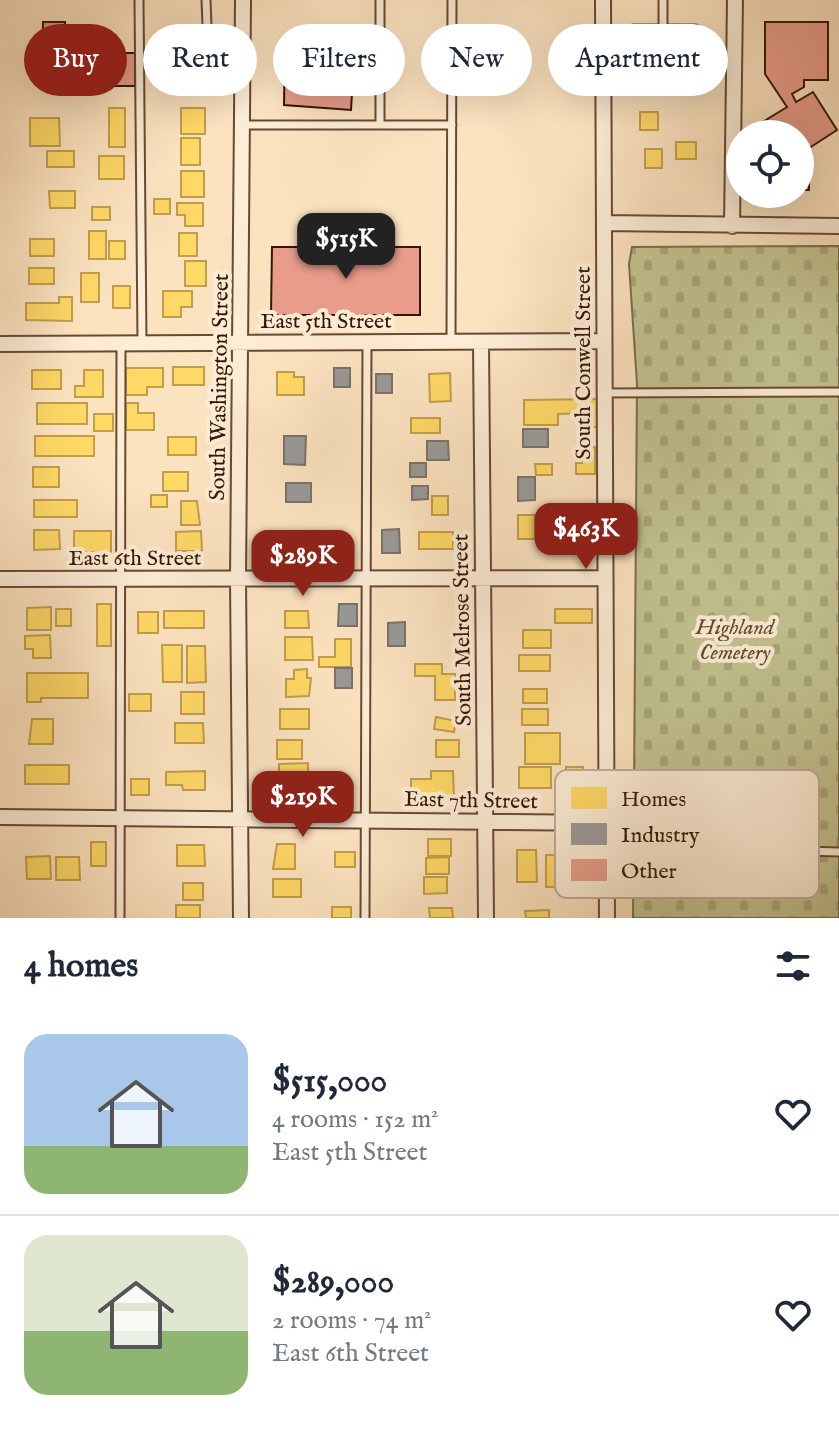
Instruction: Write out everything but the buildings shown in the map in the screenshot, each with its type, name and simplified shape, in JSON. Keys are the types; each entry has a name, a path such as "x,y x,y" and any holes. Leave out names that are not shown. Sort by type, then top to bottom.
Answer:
{"street":[{"name":"South Washington Street","path":"243,0 243,24"},
{"name":"South Conwell Street","path":"603,0 606,770"},
{"path":"732,226 735,0"},
{"name":"South Washington Street","path":"241,918 238,579 243,96"},
{"path":"604,223 839,226"},
{"name":"East 5th Street","path":"0,344 604,341"},
{"name":"South Melrose Street","path":"481,342 486,918"},
{"name":"East 6th Street","path":"0,579 605,578"},
{"name":"East 7th Street","path":"0,817 555,823"},
{"name":"South Conwell Street","path":"607,898 607,918"}],"lane":[{"path":"139,0 142,343"},
{"path":"206,0 207,24"},
{"path":"380,0 380,125"},
{"path":"451,342 452,0"},
{"path":"663,0 663,24"},
{"path":"242,125 452,125"},
{"path":"365,918 367,342"},
{"path":"120,918 121,343"},
{"path":"604,393 839,392"},
{"path":"819,851 839,852"}],"green space":[{"name":"Highland Cemetery","path":"839,246 839,918 633,918 633,898 819,898 819,770 634,770 637,384 629,264 632,247"}]}
